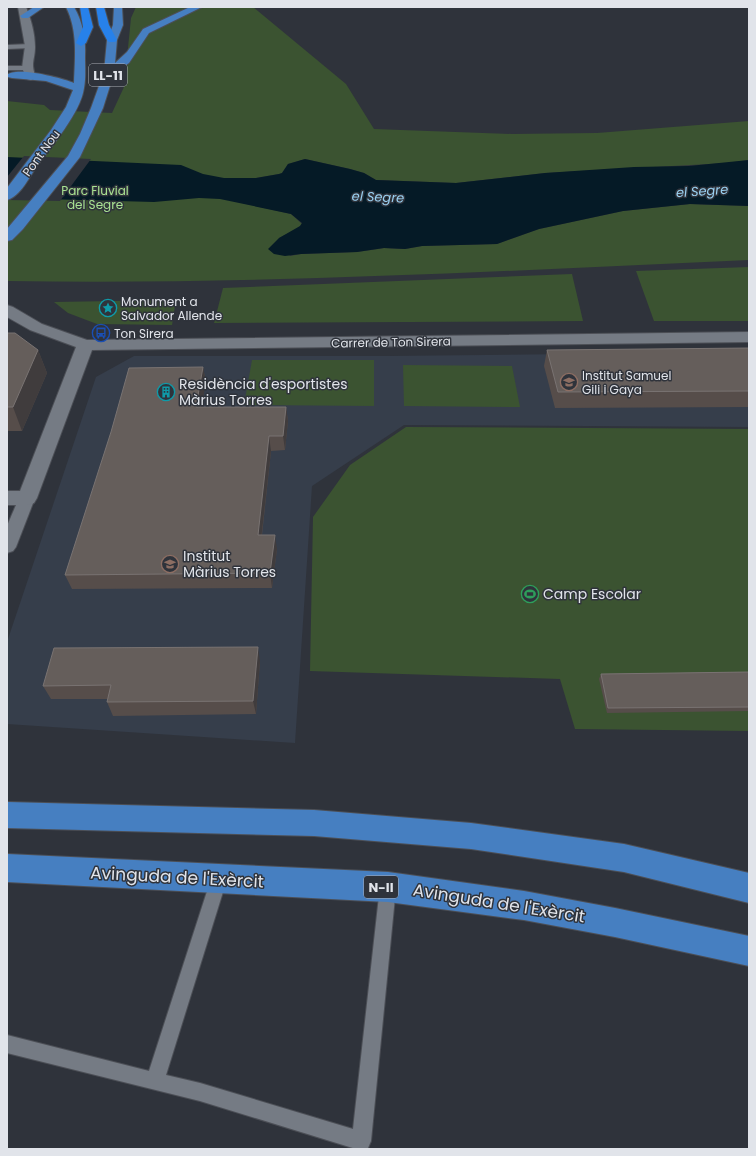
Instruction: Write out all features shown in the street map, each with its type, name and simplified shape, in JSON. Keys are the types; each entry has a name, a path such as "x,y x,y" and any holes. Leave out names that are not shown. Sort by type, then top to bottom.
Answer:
{"highway":[{"path":"81,43 88,27 84,7"},
{"path":"100,7 104,25 112,40"}],"main road":[{"path":"24,11 40,7"},
{"name":"LL-11","path":"70,7 75,16 81,43 79,89"},
{"name":"LL-11","path":"109,72 112,40 118,25 118,7"},
{"path":"109,72 125,61 146,31 198,7"},
{"path":"9,73 29,72 63,81 79,89"},
{"name":"Pont Nou","path":"7,237 18,226 74,157 97,108 109,72"},
{"name":"Pont Nou","path":"7,196 56,132 72,107 79,89"},
{"path":"7,815 314,823 471,836 624,858 749,888"},
{"name":"Avinguda de l'Exèrcit","path":"7,868 388,887 441,892 611,921 749,952"}],"street":[{"path":"24,11 30,46 29,72"},
{"name":"Carrer de Ton Sirera","path":"7,310 36,327 85,345 749,337"},
{"name":"Carrer de Ton Sirera","path":"7,328 36,327"},
{"path":"7,547 85,345"},
{"path":"7,498 27,498"}],"lane":[{"path":"7,47 30,46"},
{"path":"155,1082 219,879"},
{"path":"7,1044 200,1092 362,1141 388,887"}],"shaded area":[{"name":"Institut Màrius Torres","path":"749,352 749,427 404,425 312,486 295,743 7,724 7,642 96,377 134,356 389,356"}],"green space":[{"name":"Parc Fluvial del Segre","path":"136,7 253,7 346,84 374,129 512,134 597,133 749,121 749,160 727,163 545,173 456,183 376,180 364,173 305,159 288,164 282,173 279,174 256,178 231,178 229,200 291,214 302,224 297,229 279,238 290,256 301,254 357,252 384,248 405,249 422,246 497,244 539,229 623,211 690,204 749,206 749,260 471,273 286,279 100,282 7,281 7,101 44,105 50,110 112,113 124,87 131,18"},
{"path":"749,267 749,321 654,321 636,271"},
{"path":"572,274 583,321 214,323 223,288"},
{"path":"176,300 172,325 97,324 68,313 54,302"},
{"path":"252,360 374,360 374,406 244,405"},
{"path":"403,365 512,366 520,407 404,406"},
{"name":"Camp Escolar","path":"406,427 749,429 749,731 575,729 560,679 310,671 313,517 350,465"}],"water":[{"name":"el Segre","path":"7,157 181,165 203,174 224,178 256,178 279,174 282,173 288,164 305,159 364,173 376,180 456,183 545,173 634,167 689,166 749,160 749,206 690,204 623,211 539,229 497,244 422,246 405,249 384,248 357,252 285,256 274,254 268,249 279,238 300,226 302,223 291,214 220,199 199,198 154,202 7,198"}],"pier":[{"path":"24,156 91,159 60,201 7,200 7,177"}],"building":[{"path":"7,333 15,333 38,350 13,407 7,407"},
{"path":"749,348 749,391 558,392 547,350"},
{"path":"203,367 196,407 286,407 283,436 269,436 258,535 275,535 270,573 65,575 111,432 129,368"},
{"path":"258,647 253,701 107,702 111,685 43,686 54,648"},
{"path":"749,672 749,707 608,708 601,674"}],"place":[{"name":"Monument a Salvador Allende","path":"108,308"},
{"name":"Ton Sirera","path":"101,333"},
{"name":"Institut Samuel Gili i Gaya","path":"569,382"},
{"name":"Residència d'esportistes Màrius Torres","path":"166,392"},
{"name":"Institut Màrius Torres","path":"170,564"},
{"name":"Camp Escolar","path":"530,594"}]}
